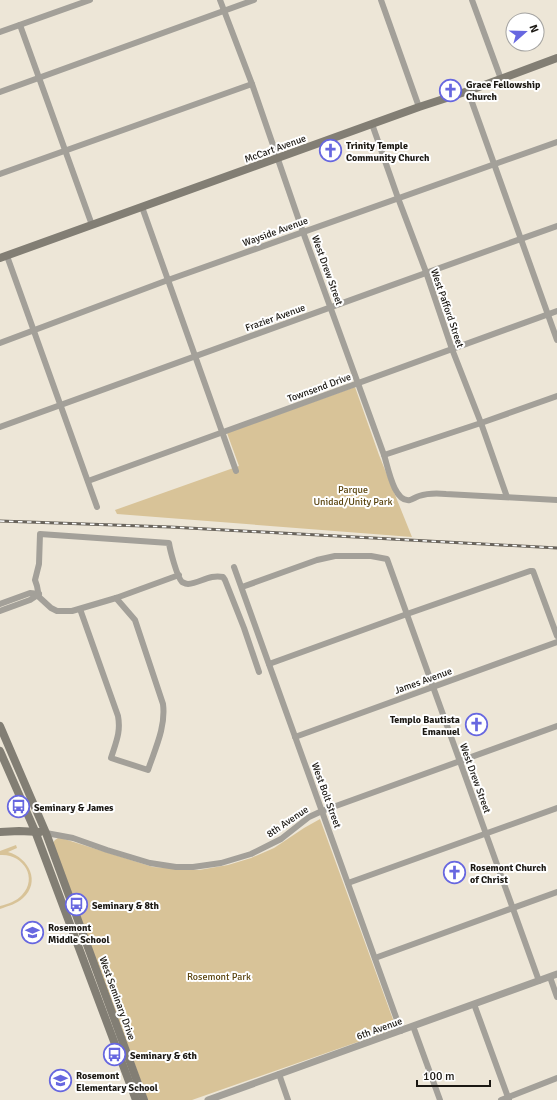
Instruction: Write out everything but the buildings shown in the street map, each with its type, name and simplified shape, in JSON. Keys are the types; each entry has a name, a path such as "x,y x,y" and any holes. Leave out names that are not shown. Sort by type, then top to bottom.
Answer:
{"main road":[{"name":"McCart Avenue","path":"3,257 557,58"},
{"name":"West Seminary Drive","path":"0,726 46,833 144,1100"},
{"name":"West Seminary Drive","path":"0,751 35,831 136,1100"},
{"path":"0,832 19,830 46,833"},
{"path":"64,909 73,906"},
{"path":"105,1016 113,1013"}],"street":[{"path":"0,32 90,0"},
{"name":"West Drew Street","path":"220,0 252,84 397,495 402,499 410,500 417,496 433,493 507,497"},
{"path":"0,92 254,0"},
{"path":"381,0 419,107"},
{"path":"472,0 501,79"},
{"path":"20,25 92,225"},
{"path":"0,174 252,84"},
{"path":"468,91 557,340"},
{"name":"West Pafford Street","path":"372,124 426,272 452,349 507,497"},
{"name":"Wayside Avenue","path":"0,343 168,280 557,142"},
{"path":"142,207 236,470"},
{"name":"Frazier Avenue","path":"0,427 557,226"},
{"path":"3,257 34,331 97,507"},
{"name":"Townsend Drive","path":"88,481 557,311"},
{"path":"384,455 557,396"},
{"path":"507,497 557,500"},
{"path":"179,575 116,598 80,609 72,611 57,611 51,608 39,597 35,580 39,564 40,534 169,543 170,550 182,582 189,584 214,576 222,577 225,580 259,672"},
{"name":"West Drew Street","path":"242,587 317,560 335,556 371,556 387,559 539,981"},
{"name":"West Bolt Street","path":"234,567 401,1031"},
{"path":"269,664 530,571 533,571 557,636"},
{"path":"0,604 30,594 39,594"},
{"path":"0,611 30,600 39,594"},
{"path":"80,609 120,723 119,734 111,758 148,770 163,723 164,704 135,620 116,598"},
{"name":"James Avenue","path":"295,737 557,642"},
{"name":"8th Avenue","path":"46,833 73,838 150,863 176,867 193,867 221,863 251,854 281,839 309,816 557,726"},
{"path":"348,883 557,808"},
{"path":"375,958 557,892"},
{"path":"554,976 557,997"},
{"name":"6th Avenue","path":"208,1100 554,976"},
{"path":"474,1004 508,1099"},
{"path":"414,1026 437,1099"},
{"path":"279,1074 288,1100"},
{"path":"501,1100 508,1099 557,1078"}],"green space":[{"name":"Parque Unidad/Unity Park","path":"355,387 379,455 412,537 117,514 115,510 239,466 227,433"},
{"name":"Rosemont Park","path":"320,819 395,1025 394,1028 392,1030 192,1100 148,1100 53,843 58,838 61,838 153,867 199,870 228,865 251,858 274,848"},
{"path":"16,845 17,848 8,852 22,859 27,865 32,878 31,885 28,892 21,900 0,909 0,906 18,899 27,888 29,881 26,868 21,862 8,855 0,855 0,851"}],"railway":[{"path":"0,521 170,527 557,548"}],"place":[{"name":"Grace Fellowship Church","path":"450,90"},
{"name":"Trinity Temple Community Church","path":"330,151"},
{"name":"Templo Bautista Emanuel","path":"476,725"},
{"name":"Seminary & James","path":"18,807"},
{"name":"Rosemont Church of Christ","path":"454,873"},
{"name":"Seminary & 8th","path":"77,905"},
{"name":"Rosemont Middle School","path":"33,933"},
{"name":"Seminary & 6th","path":"114,1055"},
{"name":"Rosemont Elementary School","path":"61,1081"}]}
